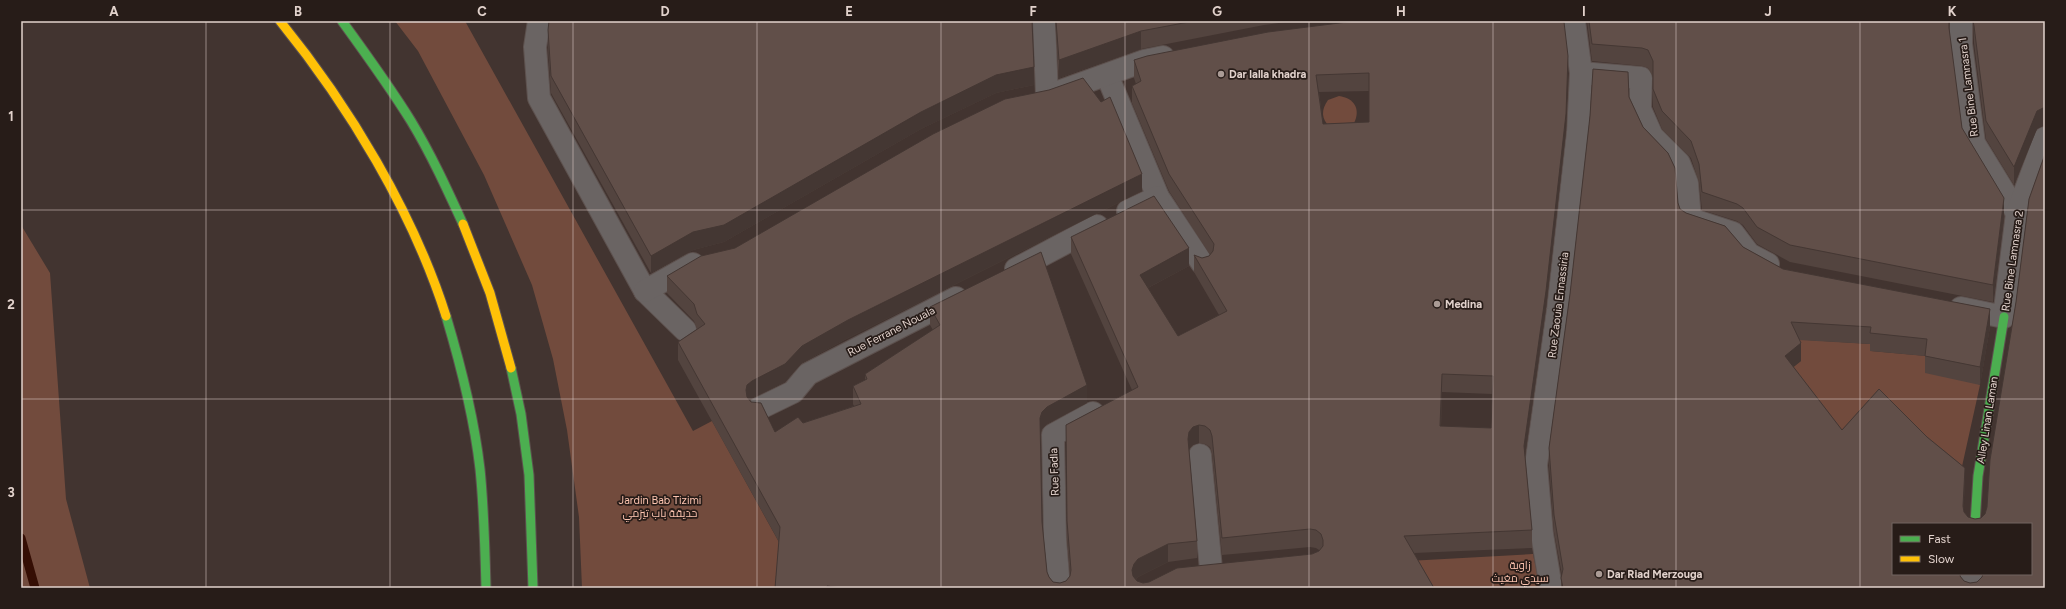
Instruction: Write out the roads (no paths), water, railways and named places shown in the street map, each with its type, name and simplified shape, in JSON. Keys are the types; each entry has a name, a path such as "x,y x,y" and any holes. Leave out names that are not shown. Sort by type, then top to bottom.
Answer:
{"main road":[{"path":"280,21 336,97 369,150 400,206 431,275 449,328 474,428 481,481 486,588"},
{"path":"342,21 386,82 423,143 453,201 479,261 500,325 521,416 529,475 533,588"},
{"name":"Alley Linan Laman","path":"1975,523 1978,476 2004,317"}],"street":[{"path":"539,21 535,47 539,98 645,291 685,330"},
{"path":"1044,21 1047,95"},
{"name":"Rue Bine Lamnasra 1","path":"1961,21 1961,44 1974,143 2017,213"},
{"path":"1552,26 1575,25"},
{"name":"Rue Zaouia Ennassiria","path":"1551,588 1542,534 1536,465 1558,310 1576,155 1581,73 1575,25"},
{"path":"1024,100 1047,95 1144,61 1182,54"},
{"path":"1581,73 1641,78 1640,109 1652,136 1679,163 1687,183 1690,219 1733,233 1749,254 1786,274"},
{"path":"1107,75 1158,196 1202,263"},
{"name":"Rue Bine Lamnasra 2","path":"2004,317 2017,213 2045,138"},
{"path":"1000,277 1158,196"},
{"path":"645,291 696,262 709,259"},
{"name":"Rue Ferrane Nouala","path":"758,409 793,392 808,374 972,290"},
{"path":"1944,305 2004,317"},
{"name":"Rue Fadla","path":"1059,588 1055,539 1052,435 1108,405"},
{"path":"1200,455 1211,569"},
{"path":"1188,571 1234,567"},
{"path":"1971,588 1972,575"}],"waterway":[{"path":"21,538 35,588"}],"place":[{"name":"Dar lalla khadra","path":"1221,74"},
{"name":"Medina","path":"1437,304"},
{"name":"Dar Riad Merzouga","path":"1599,574"}],"park label":[{"name":"Jardin Bab Tizimi حديقة باب تيزمي","path":"660,506"},
{"name":"زاوية سيدي مغيث","path":"1520,571"}]}
